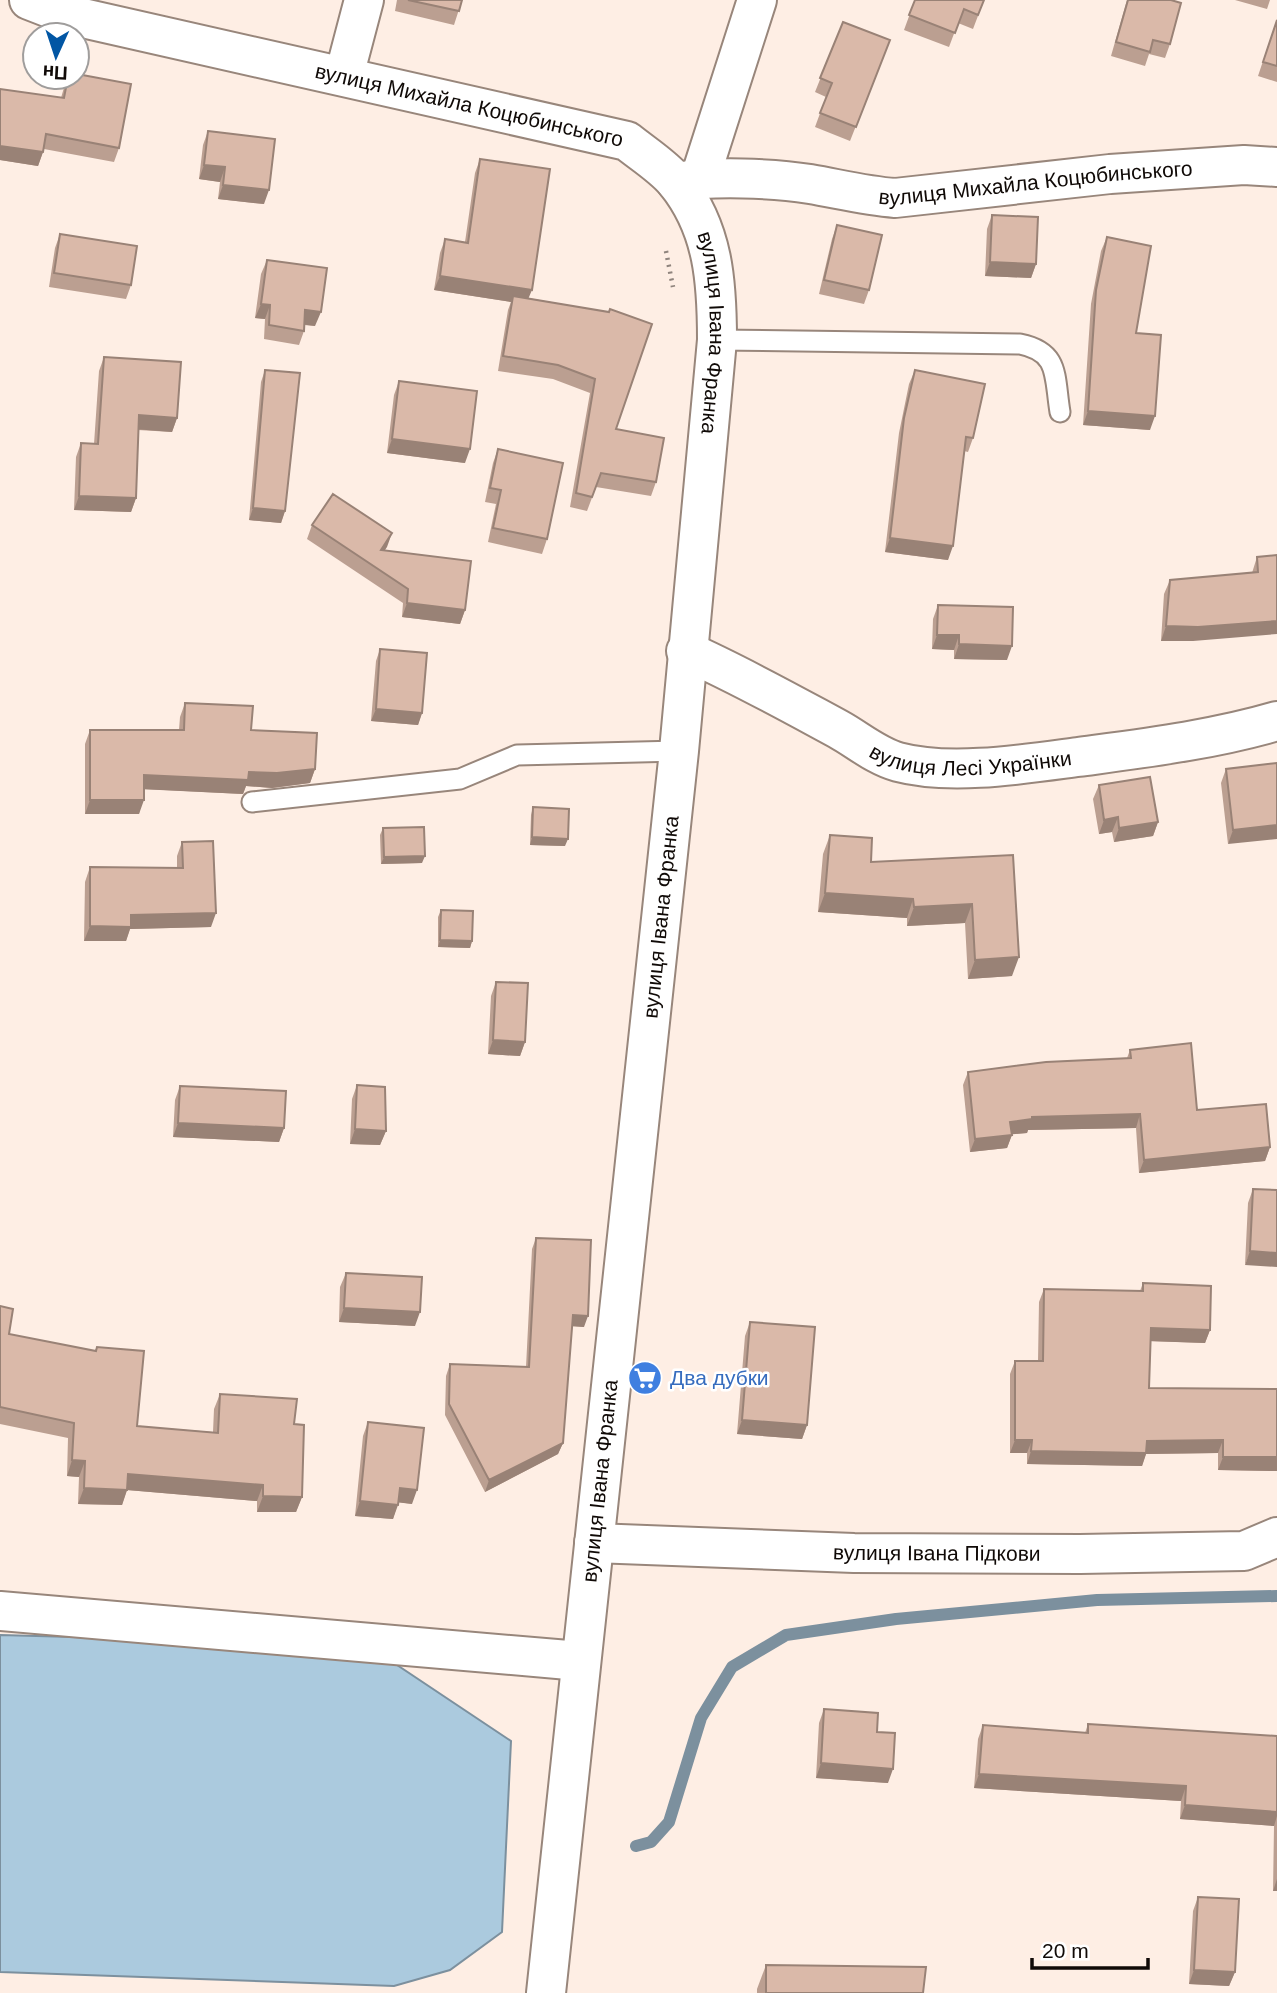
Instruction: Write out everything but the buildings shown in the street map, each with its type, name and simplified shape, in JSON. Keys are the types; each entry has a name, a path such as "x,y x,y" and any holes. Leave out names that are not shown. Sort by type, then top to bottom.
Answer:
{"street":[{"name":"вулиця Михайла Коцюбинського","path":"29,0 65,14 627,141 688,180 809,184 865,196 895,198 1110,174 1244,165 1277,167"},
{"path":"344,76 364,0"},
{"path":"688,180 757,0"},
{"name":"вулиця Івана Франка","path":"546,1993 679,751 686,651 718,340 715,274 708,238 688,180"},
{"name":"вулиця Лесі Українки","path":"686,651 754,683 876,752 899,762 982,768 1060,760 1161,746 1277,721"},
{"name":"вулиця Івана Підкови","path":"594,1543 854,1553 1068,1554 1244,1551 1277,1537"},
{"path":"0,1611 580,1661"}],"lane":[{"path":"718,340 1020,344 1040,348 1050,360 1060,412"},
{"path":"252,802 460,779 517,755 679,751"}],"path":[{"path":"666,250 674,290"}],"water":[{"path":"0,1635 367,1645 511,1741 502,1932 450,1970 394,1986 0,1972"}],"waterway":[{"path":"636,1846 651,1842 669,1822 701,1718 732,1667 786,1635 896,1619 1097,1600 1277,1596"}],"place":[{"name":"Два дубки","path":"645,1378"}]}
